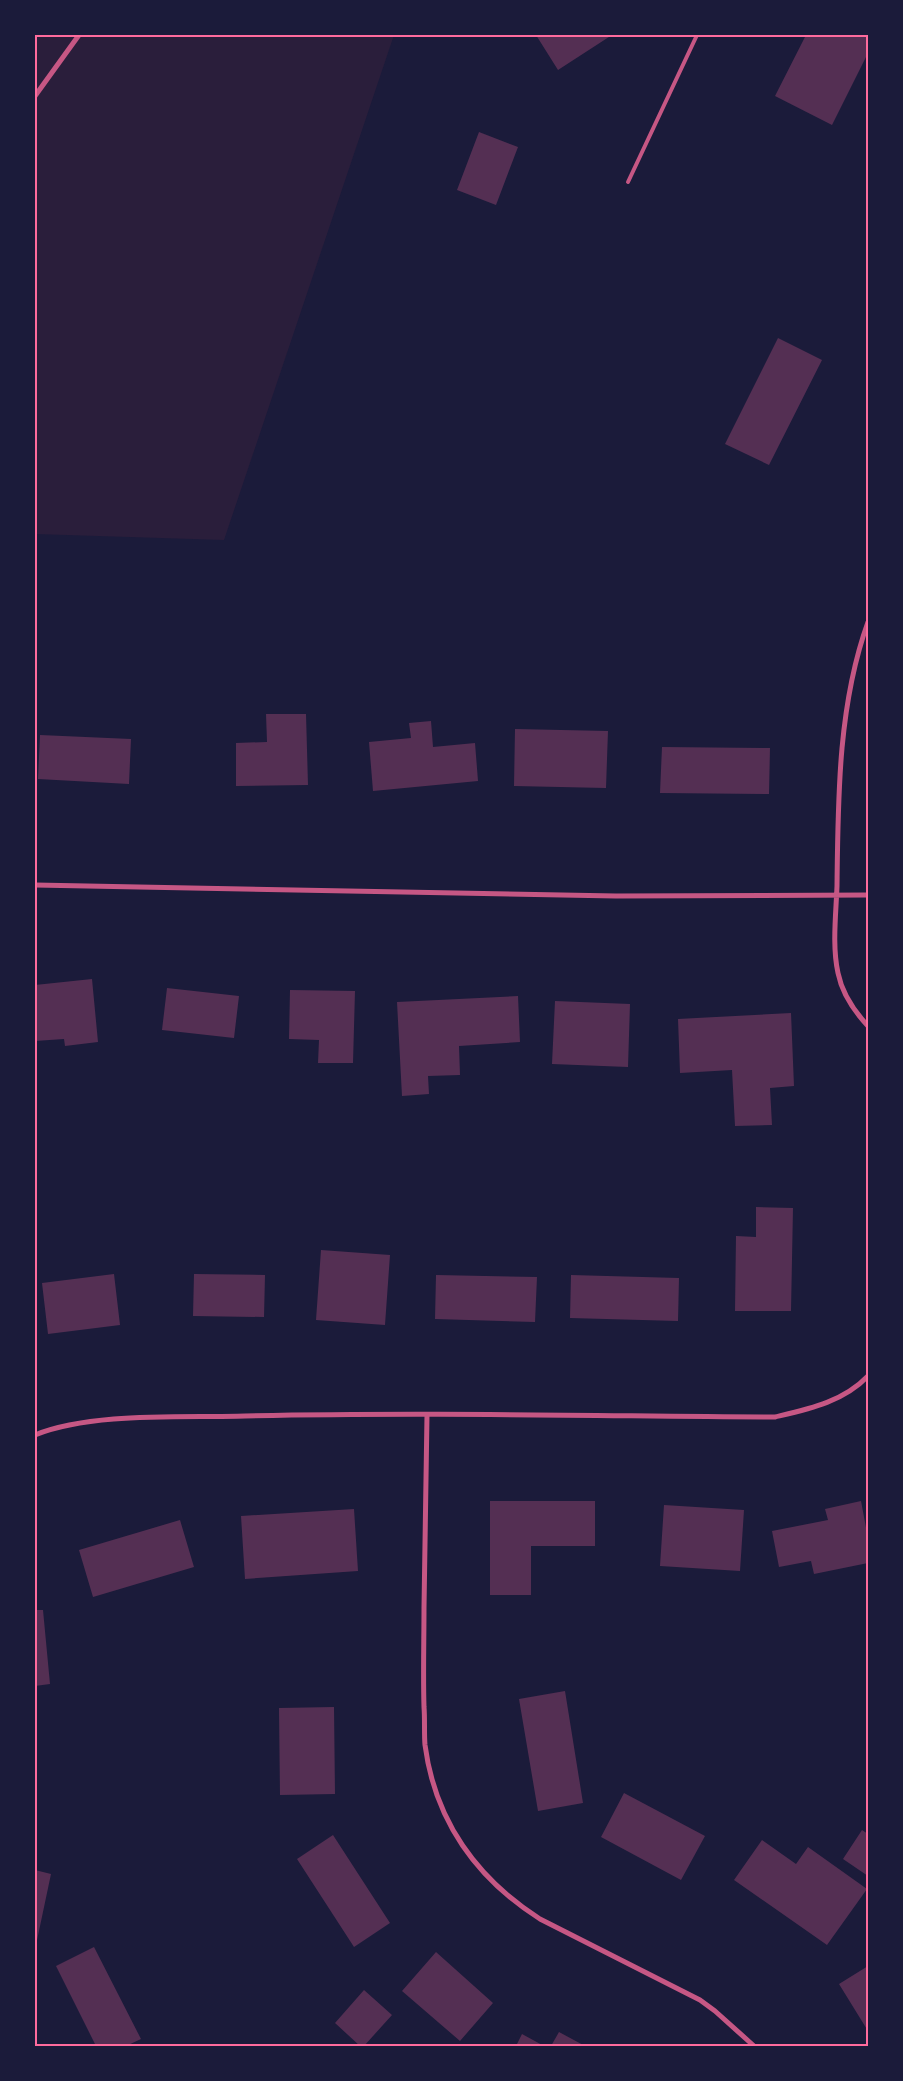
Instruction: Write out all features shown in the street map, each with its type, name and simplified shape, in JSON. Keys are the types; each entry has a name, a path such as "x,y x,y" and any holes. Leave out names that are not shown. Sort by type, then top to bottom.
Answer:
{"street":[{"path":"35,96 79,35"},
{"path":"868,622 846,709 838,786 836,895 836,957 838,973 843,989 859,1016 868,1026"},
{"path":"35,884 606,896 868,895"},
{"path":"35,1435 53,1428 120,1419 343,1414 775,1417 815,1408 847,1394 868,1376"},
{"path":"427,1415 423,1672 425,1744 432,1781 451,1827 468,1855 484,1874 520,1906 540,1919 700,2000 754,2046"}],"lane":[{"path":"628,182 697,35"}],"shaded area":[{"path":"35,35 394,35 224,540 35,534"}],"building":[{"path":"536,35 612,35 558,70"},
{"path":"806,35 864,35 868,37 868,53 832,125 775,96"},
{"path":"479,132 518,147 496,205 457,190"},
{"path":"778,338 822,360 769,465 725,444"},
{"path":"266,714 306,714 308,785 236,786 236,743 267,742"},
{"path":"431,721 433,747 475,743 478,781 373,791 369,742 411,738 409,723"},
{"path":"515,729 608,731 606,788 514,786"},
{"path":"40,735 131,739 129,784 38,779"},
{"path":"662,747 770,748 769,794 660,793"},
{"path":"92,979 98,1042 65,1046 64,1039 35,1041 35,985"},
{"path":"167,988 239,996 234,1038 162,1030"},
{"path":"290,990 355,991 353,1063 318,1063 319,1040 289,1039"},
{"path":"518,996 520,1042 459,1046 460,1075 428,1076 429,1094 402,1096 397,1002"},
{"path":"555,1001 630,1004 628,1067 552,1064"},
{"path":"791,1013 794,1086 770,1088 772,1125 735,1126 732,1070 680,1073 678,1019"},
{"path":"756,1207 793,1208 791,1311 735,1311 736,1236 756,1237"},
{"path":"321,1250 390,1255 385,1325 316,1320"},
{"path":"114,1274 120,1325 48,1334 42,1283"},
{"path":"194,1274 265,1275 264,1317 193,1316"},
{"path":"436,1275 537,1277 535,1322 435,1319"},
{"path":"571,1275 679,1278 678,1321 570,1318"},
{"path":"490,1501 595,1501 595,1546 531,1546 531,1595 490,1595"},
{"path":"861,1501 868,1538 868,1563 814,1574 811,1561 779,1567 772,1531 828,1520 825,1509"},
{"path":"664,1505 744,1510 740,1571 660,1566"},
{"path":"354,1509 358,1571 245,1579 241,1516"},
{"path":"180,1520 194,1567 93,1597 79,1550"},
{"path":"35,1610 43,1610 50,1684 35,1686"},
{"path":"565,1691 583,1803 538,1811 519,1699"},
{"path":"334,1707 335,1794 280,1795 279,1708"},
{"path":"624,1793 705,1836 681,1880 601,1837"},
{"path":"862,1830 868,1834 868,1876 843,1859"},
{"path":"333,1835 390,1923 354,1947 297,1859"},
{"path":"762,1840 796,1864 808,1847 867,1889 827,1945 734,1880"},
{"path":"35,1870 51,1874 36,1945 35,1945"},
{"path":"94,1947 141,2039 126,2046 96,2046 56,1966"},
{"path":"436,1952 493,2003 460,2041 402,1991"},
{"path":"868,1966 868,2031 839,1984"},
{"path":"364,1990 392,2015 364,2046 360,2046 335,2023"},
{"path":"559,2032 585,2046 551,2046"},
{"path":"522,2034 544,2046 516,2046"}]}
